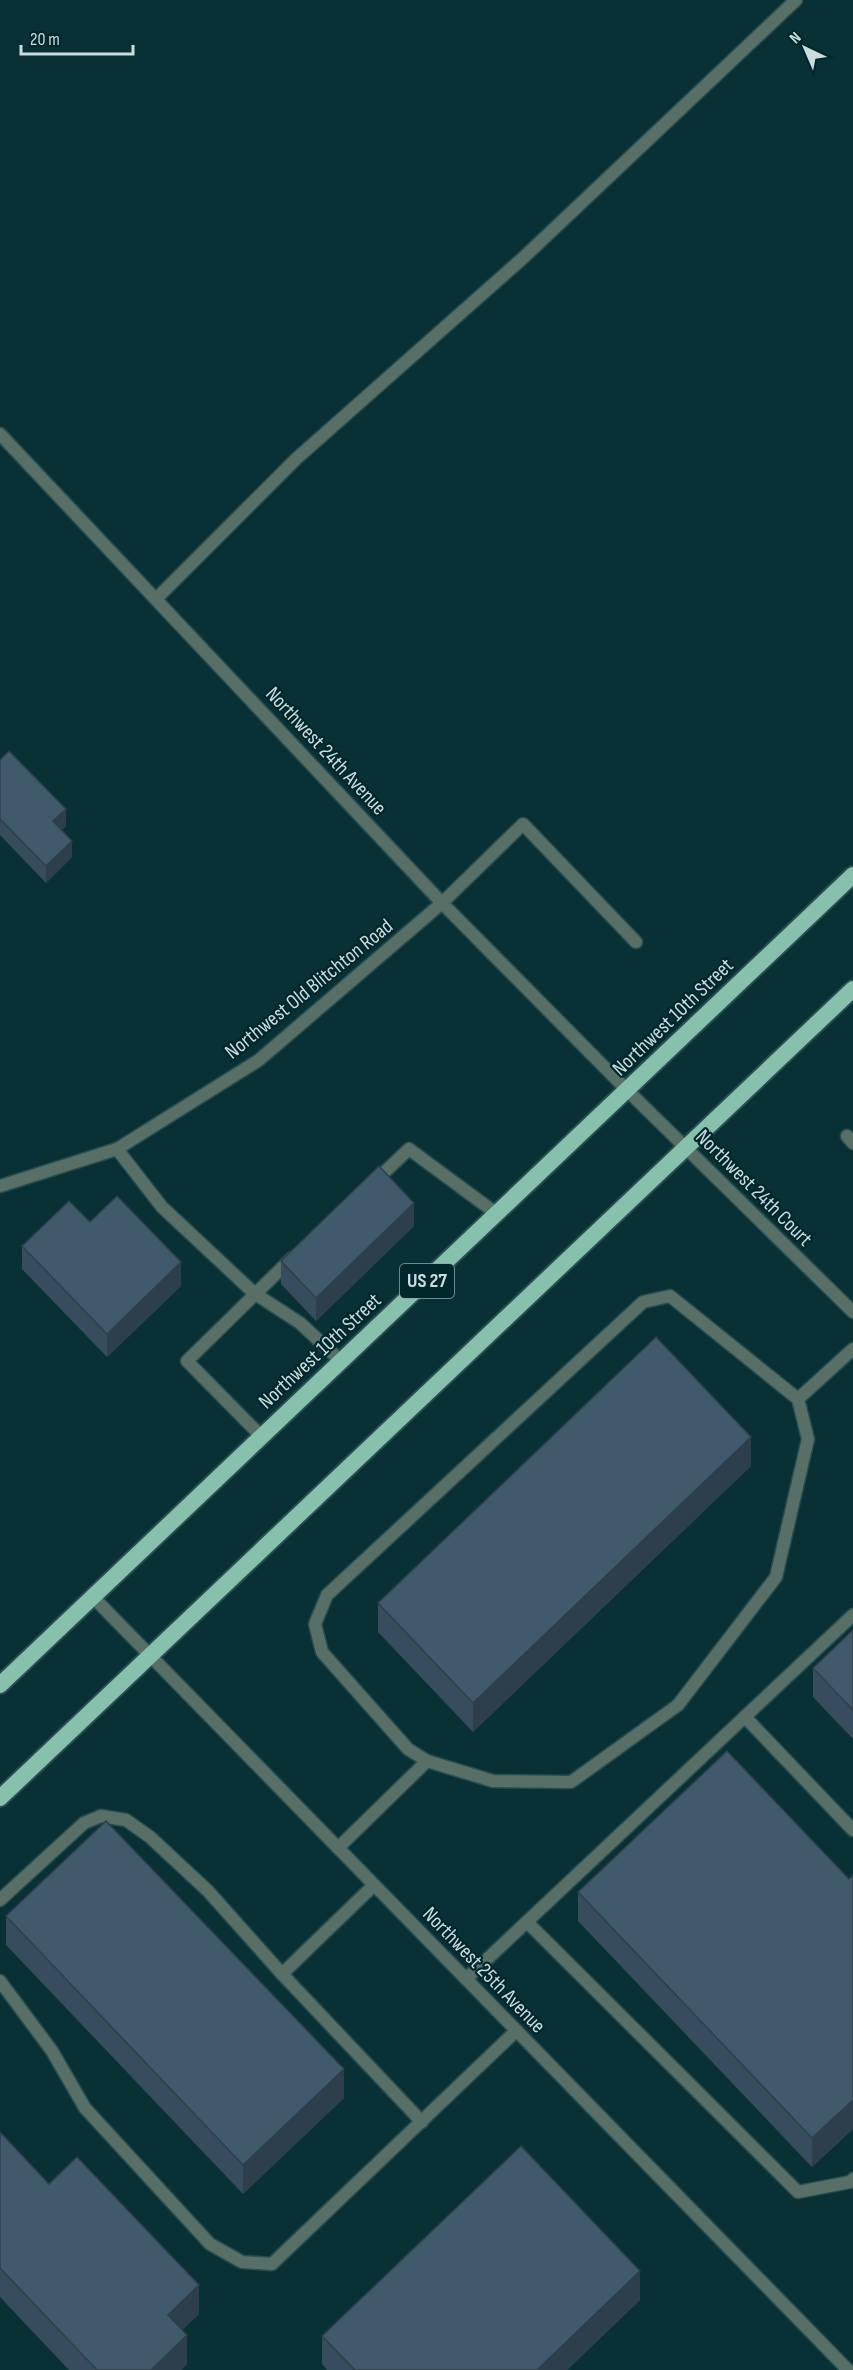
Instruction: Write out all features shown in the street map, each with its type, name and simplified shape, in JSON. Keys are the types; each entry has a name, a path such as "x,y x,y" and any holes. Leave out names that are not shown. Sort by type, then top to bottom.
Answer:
{"highway":[{"name":"Northwest 10th Street","path":"0,1685 853,875"},
{"path":"0,1798 853,989"}],"street":[{"path":"156,599 296,459 523,258 796,0"},
{"name":"Northwest 24th Avenue","path":"0,434 442,903 628,1091"},
{"name":"Northwest Old Blitchton Road","path":"0,1186 117,1149 259,1060 442,903 523,824 636,942"},
{"name":"Northwest 24th Court","path":"628,1091 853,1312"},
{"path":"117,1149 162,1207 254,1293 300,1323 342,1362"},
{"path":"366,1189 409,1149 498,1214"},
{"path":"262,1437 187,1361 297,1253"},
{"path":"670,1296 798,1399 808,1439 776,1577 678,1705 571,1782 493,1781 427,1761 408,1749 322,1652 315,1624 327,1595 643,1302 670,1296"},
{"path":"798,1399 853,1349"},
{"name":"Northwest 25th Avenue","path":"93,1597 848,2370"},
{"path":"466,1979 853,1615"},
{"path":"745,1717 853,1830"},
{"path":"338,1848 427,1761"},
{"path":"0,1900 84,1823 101,1816 126,1820 150,1837 208,1891 282,1974 422,2122"},
{"path":"282,1974 374,1885"},
{"path":"527,1922 798,2192 850,2182 853,2179"},
{"path":"0,1981 52,2050 85,2108 210,2244 242,2262 272,2264 516,2031"}],"building":[{"path":"9,751 66,809 53,821 72,841 46,866 0,819 0,760"},
{"path":"379,1166 414,1203 316,1298 281,1261"},
{"path":"117,1196 181,1262 107,1334 22,1246 69,1201 90,1222"},
{"path":"656,1337 751,1437 473,1703 378,1603"},
{"path":"853,1630 853,1710 813,1668"},
{"path":"727,1751 849,1879 853,1875 853,2100 812,2138 578,1892"},
{"path":"106,1821 344,2069 243,2165 6,1916"},
{"path":"0,2132 49,2184 77,2157 199,2285 168,2315 187,2335 151,2370 97,2370 0,2268"},
{"path":"521,2146 640,2271 537,2370 355,2370 322,2336"}]}
